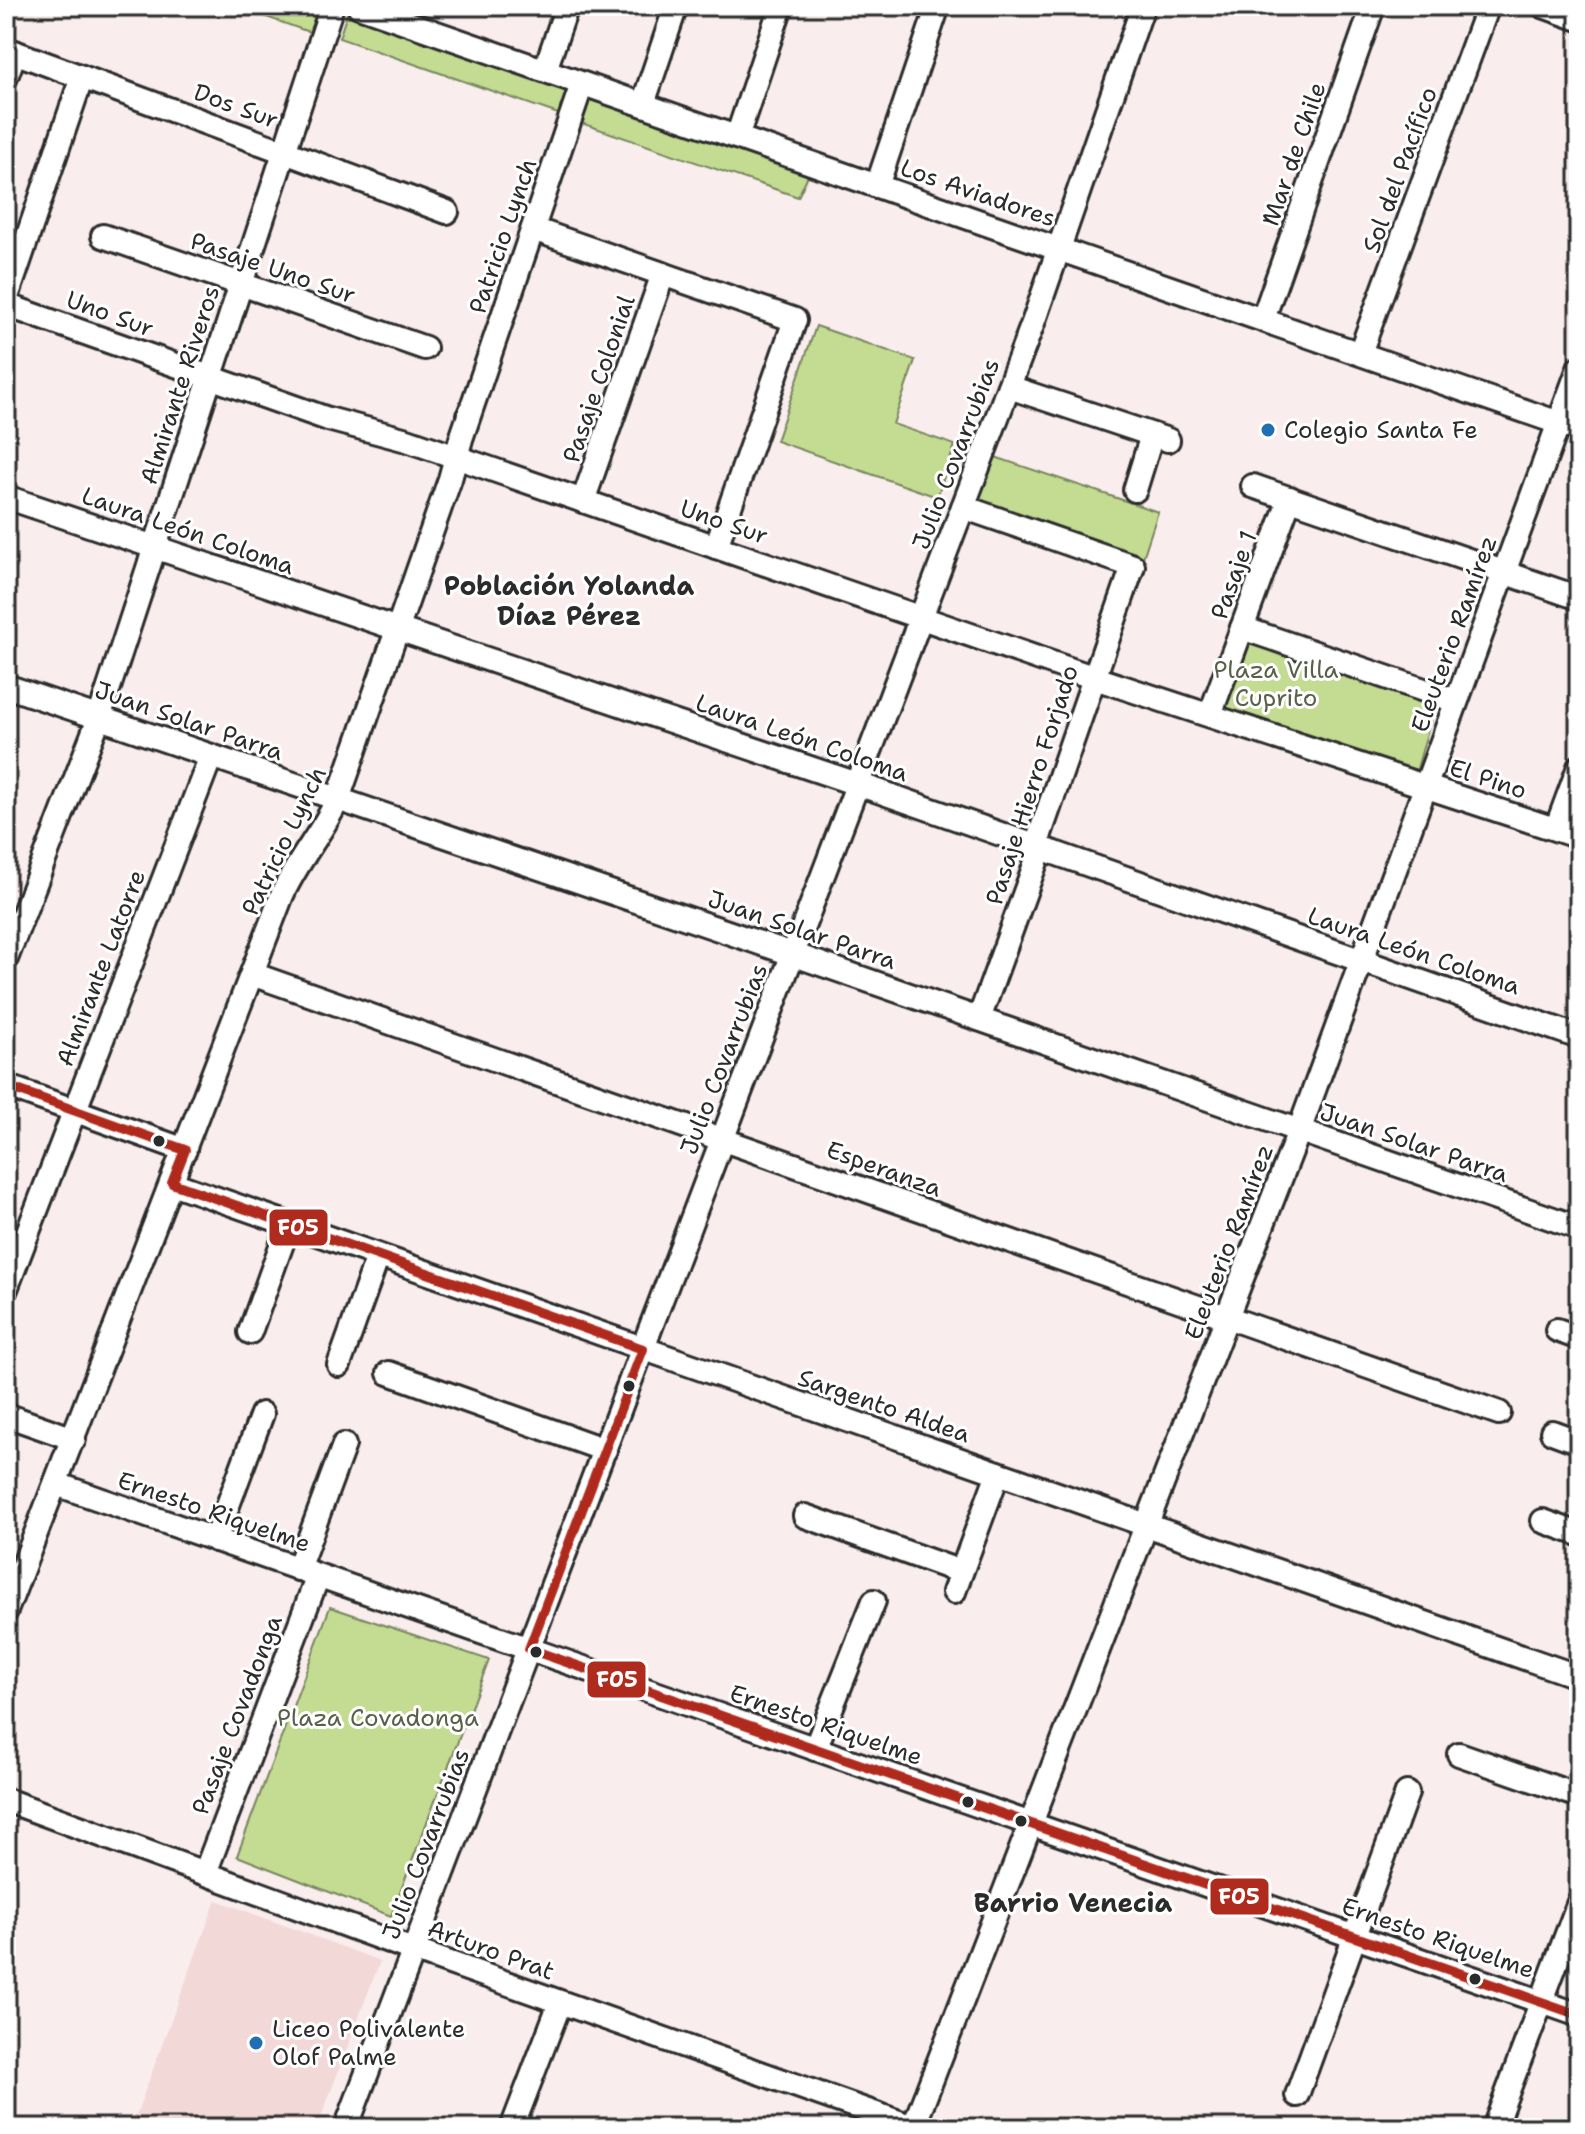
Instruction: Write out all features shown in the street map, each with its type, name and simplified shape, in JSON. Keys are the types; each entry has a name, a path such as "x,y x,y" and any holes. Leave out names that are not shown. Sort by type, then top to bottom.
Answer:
{"street":[{"name":"Almirante Riveros","path":"6,959 99,718 332,6"},
{"name":"Los Aviadores","path":"359,6 1569,426"},
{"path":"545,70 567,6"},
{"path":"643,104 676,6"},
{"path":"737,137 781,6"},
{"path":"877,186 938,6"},
{"name":"Julio Covarrubias","path":"346,2128 1009,387 1143,6"},
{"name":"Mar de Chile","path":"1263,319 1373,6"},
{"name":"Sol del Pacífico","path":"1360,353 1488,6"},
{"path":"1543,6 1579,19"},
{"name":"Dos Sur","path":"10,50 447,212"},
{"path":"6,77 10,50"},
{"path":"6,302 82,77"},
{"name":"Patricio Lynch","path":"6,1611 291,876 338,799 582,84"},
{"path":"533,229 795,320 716,547"},
{"name":"Pasaje Uno Sur","path":"103,236 425,348"},
{"name":"Pasaje Colonial","path":"583,501 663,274"},
{"name":"Uno Sur","path":"6,302 328,419 407,440 1095,678 1425,786"},
{"name":"Eleuterio Ramírez","path":"914,2128 1299,1131 1504,573 1569,426 1579,368"},
{"path":"1009,387 1160,437 1135,490"},
{"path":"1253,486 1579,598"},
{"name":"Laura León Coloma","path":"6,497 858,784 1579,1037"},
{"name":"Pasaje 1","path":"1210,715 1290,498"},
{"name":"Pasaje Hierro Forjado","path":"963,507 1133,566 1040,834 1036,862 979,1019"},
{"path":"1242,628 1456,701"},
{"name":"Juan Solar Parra","path":"6,686 792,954 1579,1228"},
{"name":"Almirante Latorre","path":"6,1289 211,756"},
{"path":"1556,829 1579,767"},
{"name":"El Pino","path":"1425,786 1579,837"},
{"name":"Esperanza","path":"252,974 1499,1413"},
{"path":"6,1086 185,1150"},
{"name":"Sargento Aldea","path":"172,1183 1579,1677"},
{"path":"250,1332 289,1224"},
{"path":"339,1365 378,1256"},
{"path":"1557,1330 1579,1338"},
{"path":"389,1373 605,1450"},
{"path":"215,1540 262,1414"},
{"path":"6,1415 74,1439"},
{"path":"1552,1432 1579,1442"},
{"name":"Pasaje Covadonga","path":"205,1873 308,1572 344,1445"},
{"path":"805,1516 958,1582 998,1473"},
{"name":"Ernesto Riquelme","path":"56,1484 1579,2015"},
{"path":"1543,1521 1579,1534"},
{"path":"815,1749 874,1601"},
{"path":"1459,1754 1579,1796"},
{"path":"1297,2095 1407,1793"},
{"name":"Arturo Prat","path":"6,1800 413,1950 914,2128"},
{"path":"1494,2128 1579,1902"},
{"path":"512,2128 560,2003"}],"shaded area":[{"name":"Liceo Polivalente Olof Palme","path":"216,1900 380,1961 317,2128 132,2126"}],"green space":[{"path":"235,6 320,6 309,32"},
{"path":"347,14 573,91 564,116 339,38"},
{"path":"587,96 809,173 798,197 578,122"},
{"path":"816,326 915,360 893,424 955,445 937,497 776,441"},
{"path":"992,456 1158,512 1141,564 974,508"},
{"name":"Plaza Villa Cuprito","path":"1247,639 1437,698 1416,772 1224,708"},
{"name":"Plaza Covadonga","path":"330,1607 489,1660 391,1916 237,1856"}],"transit line":[{"name":"F05","path":"6,1086 185,1150 172,1183 643,1349 529,1649 1579,2015"}],"place":[{"name":"Colegio Santa Fe","path":"1268,430"},
{"name":"Liceo Polivalente Olof Palme","path":"256,2043"}],"district":[{"name":"Población Yolanda Díaz Pérez","path":"569,601"},
{"name":"Barrio Venecia","path":"1073,1903"}]}
